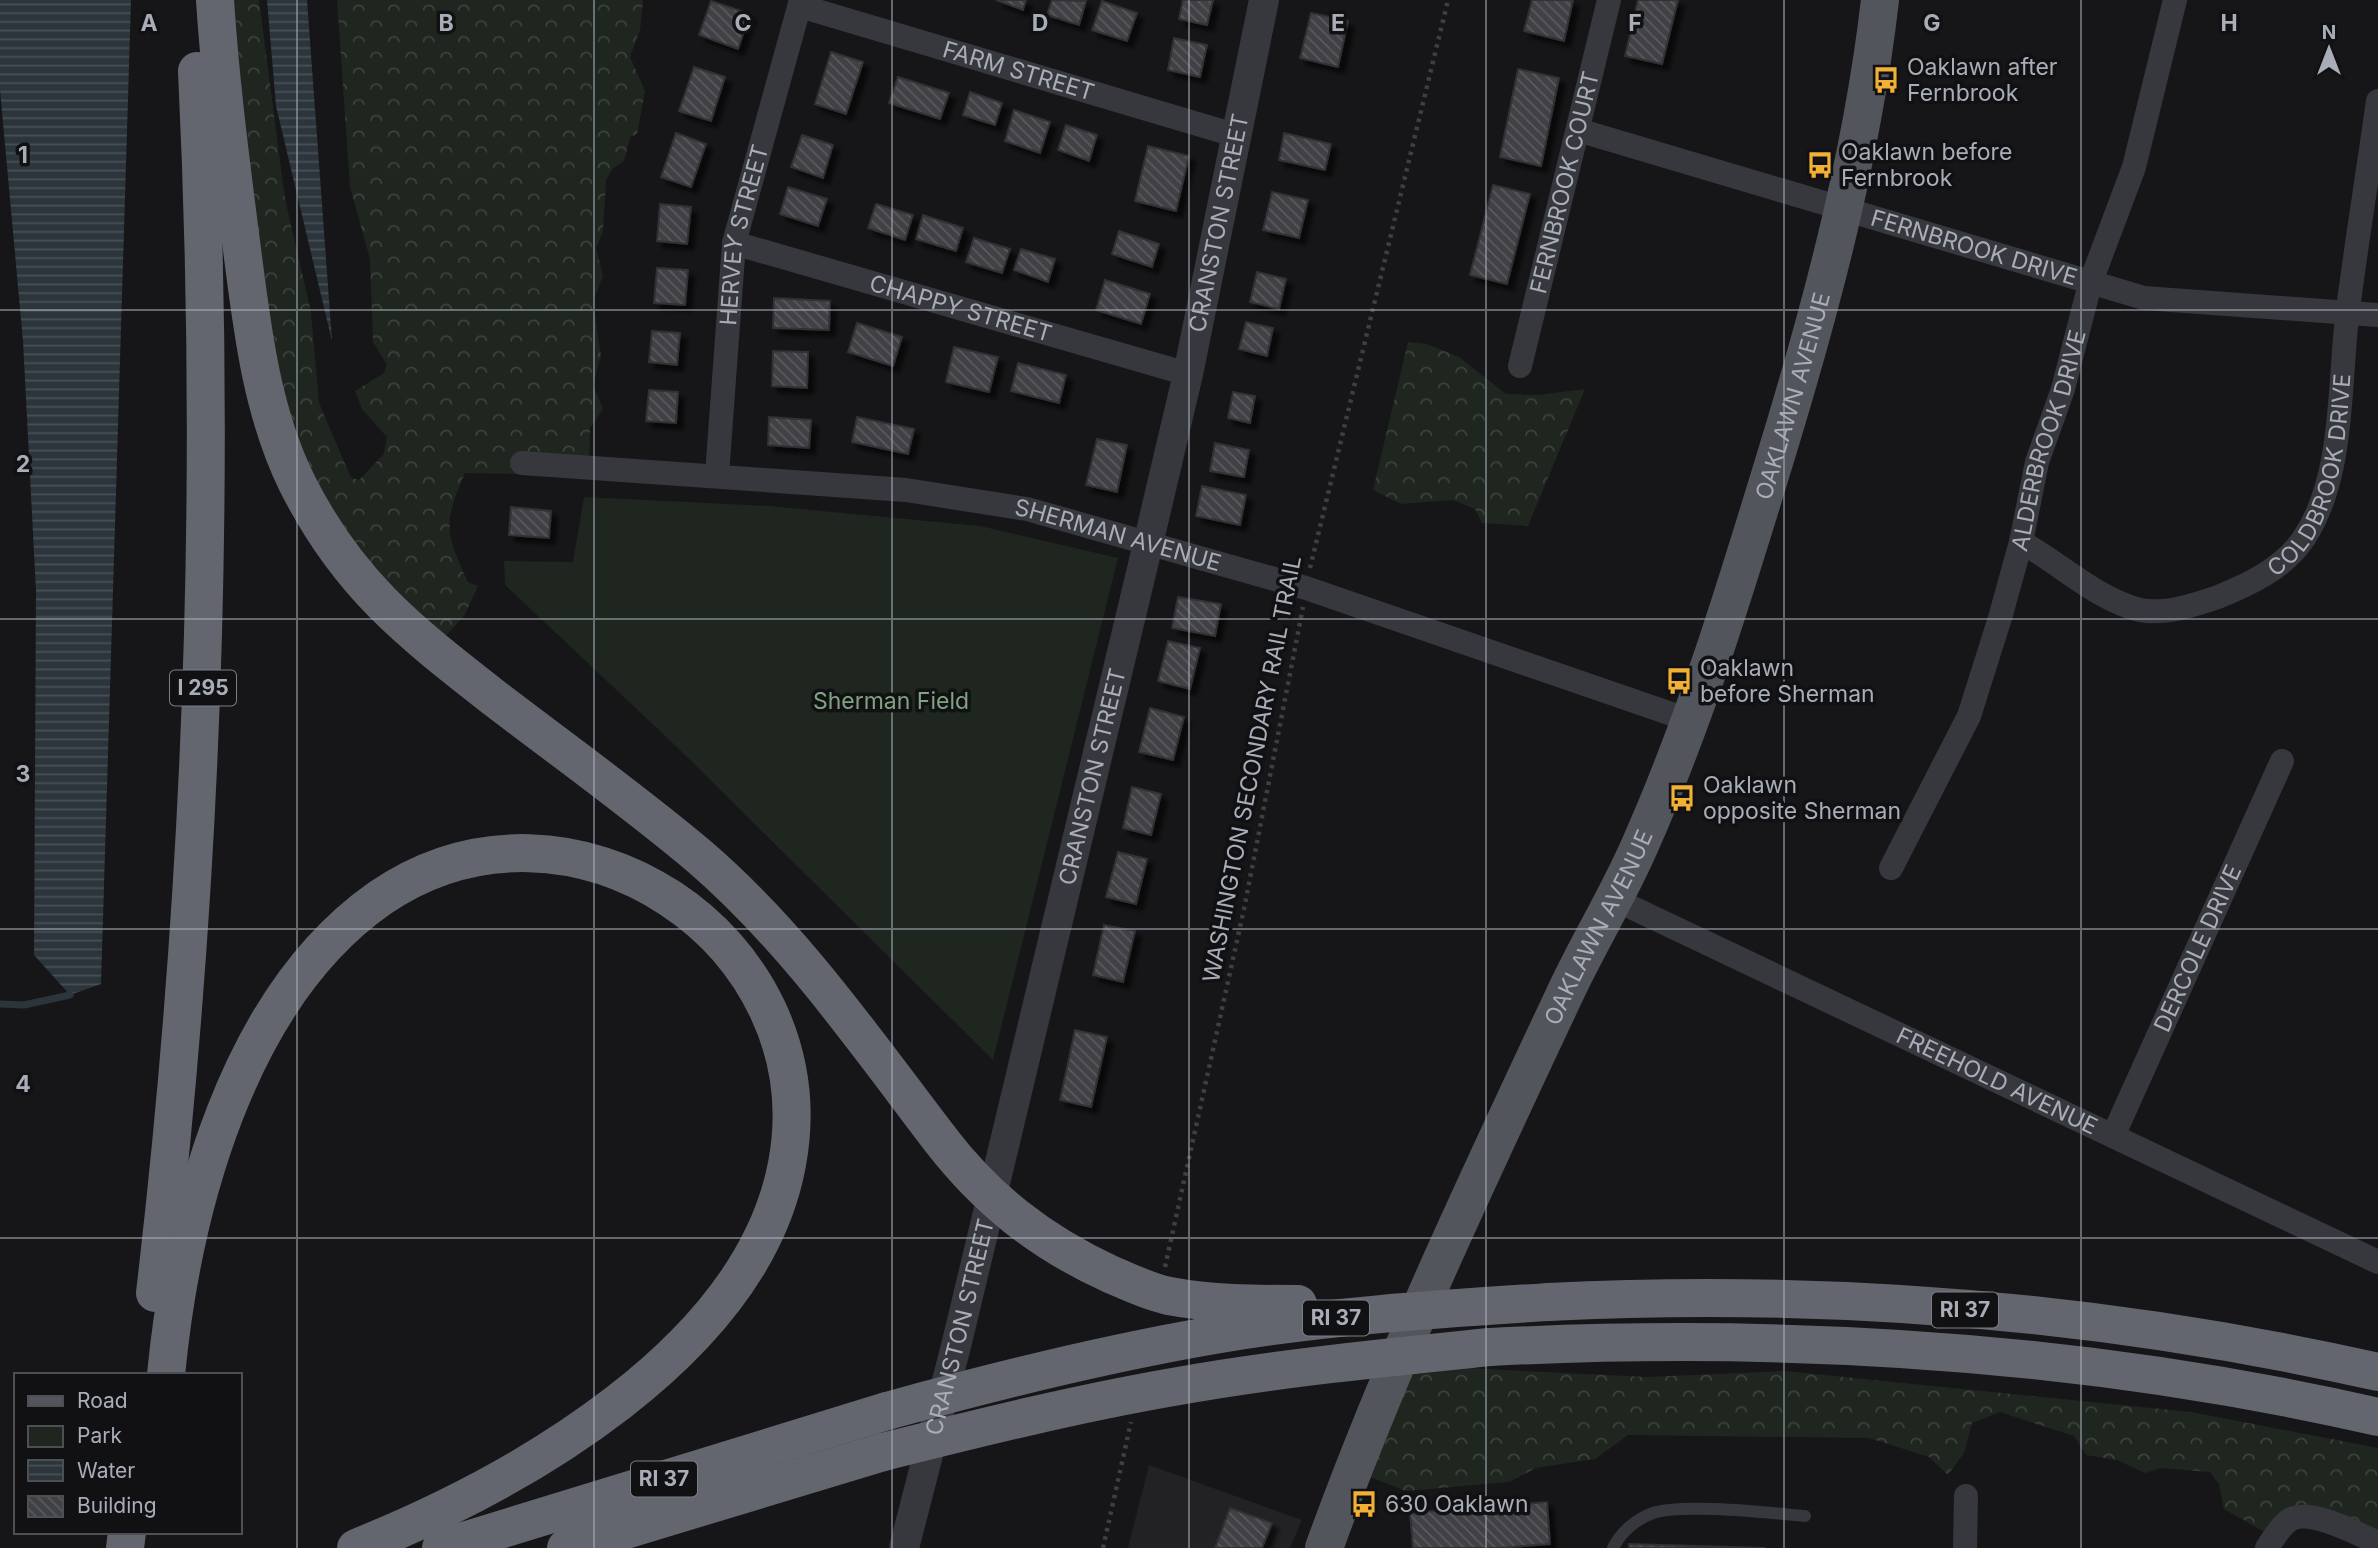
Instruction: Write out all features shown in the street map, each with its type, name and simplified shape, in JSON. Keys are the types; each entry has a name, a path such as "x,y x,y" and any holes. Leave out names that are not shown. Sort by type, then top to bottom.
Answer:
{"highway":[{"name":"I 295","path":"145,1373 168,1185 185,990 202,713 207,344 193,0"},
{"path":"215,0 223,97 258,355 281,443 295,479 327,537 365,587 408,631 657,823 732,887 794,950 980,1187 1023,1224 1099,1269 1167,1296 1275,1304 1548,1302"},
{"path":"166,1373 194,1216 217,1136 232,1097 250,1056 290,990 335,936 358,915 391,892 436,869 497,855 528,854 588,861 621,872 650,885 702,920 727,945 759,991 780,1042 786,1066 791,1117 787,1167 771,1217 759,1243 729,1290 705,1320 625,1398 509,1474 442,1510 356,1548"},
{"name":"RI 37","path":"441,1548 887,1411 1001,1379 1215,1335 1360,1315 1548,1302 1738,1297 1945,1308 2122,1327 2266,1350 2378,1372"},
{"name":"RI 37","path":"566,1548 1080,1405 1250,1374 1490,1347 1730,1340 1903,1348 2131,1371 2378,1417"},
{"path":"657,1548 881,1462"}],"main road":[{"name":"OAKLAWN AVENUE","path":"1324,1548 1374,1415 1469,1194 1641,844 1711,664 1800,377 1842,207 1866,95 1880,0"}],"street":[{"name":"CRANSTON STREET","path":"904,1548 957,1342 1188,374 1264,0"},
{"name":"FERNBROOK COURT","path":"1520,366 1609,0"},
{"name":"ALDERBROOK DRIVE","path":"1891,868 1969,716 2021,542 2037,462 2063,390 2090,284 2134,167 2175,0"},
{"name":"FARM STREET","path":"801,3 1238,136"},
{"name":"HERVEY STREET","path":"717,475 734,243 801,3"},
{"name":"COLDBROOK DRIVE","path":"2021,542 2113,600 2143,611 2161,611 2203,602 2238,589 2274,569 2303,539 2328,486 2348,312 2378,101"},
{"name":"FERNBROOK DRIVE","path":"1578,130 2144,298 2378,315"},
{"name":"CHAPPY STREET","path":"734,243 1188,374"},
{"name":"SHERMAN AVENUE","path":"522,463 717,475 906,491 1027,509 1307,588 1689,720"},
{"name":"DERCOLE DRIVE","path":"2113,1136 2282,761"},
{"name":"FREEHOLD AVENUE","path":"1614,899 2378,1262"},
{"path":"1965,1548 1966,1496"},
{"path":"2267,1548 2289,1520 2298,1517 2319,1518 2378,1544"}],"lane":[{"path":"1613,1548 1639,1518 1656,1511 1737,1511 1804,1516"}],"path":[{"name":"WASHINGTON SECONDARY RAIL TRAIL","path":"1163,1276 1244,909 1307,588 1448,0"},
{"path":"1103,1548 1133,1412"}],"shaded area":[{"path":"1149,1465 1302,1520 1290,1548 1128,1548"}],"green space":[{"path":"221,0 259,0 285,199 311,312 319,403 351,478 359,480 384,454 387,437 362,409 355,391 384,373 387,365 373,342 370,259 350,187 337,0 643,0 640,30 630,57 645,91 637,134 630,137 624,161 613,168 606,180 603,232 596,248 603,276 593,301 601,356 593,385 603,409 590,428 589,475 465,473 450,517 451,539 468,582 478,586 464,616 435,648 288,460"},
{"path":"1408,342 1427,344 1459,357 1506,394 1538,395 1585,389 1528,526 1482,523 1475,509 1453,500 1401,504 1373,490"},
{"name":"Sherman Field","path":"584,497 769,506 980,526 1118,558 993,1060 679,749 505,585 504,561 573,562"},
{"path":"1424,1366 1647,1377 1785,1371 2191,1412 2378,1448 2378,1542 2323,1518 2272,1536 2224,1509 2219,1484 2210,1472 2161,1468 2145,1473 2117,1460 2086,1455 2074,1436 2000,1412 1972,1423 1964,1453 1948,1475 1929,1457 1869,1438 1628,1435 1595,1459 1536,1468 1509,1482 1406,1491 1355,1471 1392,1377"}],"water":[{"path":"0,0 131,0 101,984 70,995 34,955 36,591 23,341 0,90"},
{"path":"267,0 307,0 332,341 276,106"}],"building":[{"path":"996,0 1026,0 1023,10"},
{"path":"1052,0 1086,1 1079,25 1047,15"},
{"path":"1183,0 1213,0 1207,25 1179,19"},
{"path":"1532,0 1573,0 1564,41 1524,31"},
{"path":"1638,0 1678,0 1662,64 1625,56"},
{"path":"711,1 750,14 738,49 699,35"},
{"path":"1102,1 1137,13 1127,41 1092,30"},
{"path":"1311,13 1348,21 1338,67 1300,58"},
{"path":"1174,38 1207,45 1200,77 1168,70"},
{"path":"831,52 863,62 846,114 815,104"},
{"path":"694,67 725,77 711,121 679,111"},
{"path":"1518,69 1559,78 1541,166 1500,157"},
{"path":"898,77 949,93 940,119 889,103"},
{"path":"970,92 1002,103 995,125 963,115"},
{"path":"1014,110 1050,122 1040,153 1005,141"},
{"path":"1066,125 1097,135 1089,161 1058,150"},
{"path":"676,133 706,144 691,187 661,177"},
{"path":"1284,133 1331,144 1325,170 1279,160"},
{"path":"802,135 833,145 823,178 791,167"},
{"path":"1148,146 1189,156 1176,211 1135,201"},
{"path":"1493,185 1530,194 1507,284 1470,275"},
{"path":"788,187 827,199 818,226 780,214"},
{"path":"1272,192 1308,200 1299,238 1263,230"},
{"path":"660,204 691,207 687,244 657,241"},
{"path":"876,204 913,215 905,240 868,228"},
{"path":"923,215 963,228 956,251 916,239"},
{"path":"1119,231 1159,244 1152,267 1112,254"},
{"path":"974,238 1010,249 1002,273 966,262"},
{"path":"1021,249 1055,259 1048,282 1014,270"},
{"path":"657,268 688,270 685,305 654,303"},
{"path":"1257,272 1286,279 1279,309 1250,302"},
{"path":"1105,280 1150,294 1141,324 1096,310"},
{"path":"774,298 830,301 829,330 773,328"},
{"path":"1246,322 1273,328 1267,356 1239,349"},
{"path":"857,323 902,337 893,366 848,352"},
{"path":"652,331 680,333 677,365 649,362"},
{"path":"954,347 998,357 989,392 946,382"},
{"path":"773,351 808,352 807,388 772,386"},
{"path":"1018,363 1066,375 1059,403 1011,391"},
{"path":"649,390 678,392 676,423 646,421"},
{"path":"1233,392 1255,396 1250,423 1228,418"},
{"path":"769,417 811,420 809,448 768,445"},
{"path":"857,417 914,429 908,454 852,442"},
{"path":"1097,439 1127,445 1117,492 1086,485"},
{"path":"1215,443 1249,450 1244,477 1210,471"},
{"path":"1202,486 1246,495 1240,525 1196,516"},
{"path":"511,507 551,511 549,538 509,535"},
{"path":"1178,597 1221,604 1215,636 1172,628"},
{"path":"1168,641 1200,648 1190,689 1158,681"},
{"path":"1150,708 1184,717 1173,760 1139,752"},
{"path":"1132,787 1161,794 1151,835 1123,828"},
{"path":"1118,852 1147,859 1136,904 1106,897"},
{"path":"1104,925 1135,931 1123,982 1093,975"},
{"path":"1075,1030 1107,1037 1091,1107 1060,1100"},
{"path":"1547,1502 1550,1544 1500,1548 1413,1548 1410,1513"},
{"path":"1230,1508 1272,1523 1262,1548 1215,1548"},
{"path":"1629,1544 1766,1548 1629,1548"}],"waterway":[{"path":"0,1004 24,1005 70,995"}],"place":[{"name":"Oaklawn after Fernbrook","path":"1886,80"},
{"name":"Oaklawn before Fernbrook","path":"1820,165"},
{"name":"Oaklawn before Sherman","path":"1679,681"},
{"name":"Oaklawn opposite Sherman","path":"1682,798"},
{"name":"630 Oaklawn","path":"1364,1504"}]}
